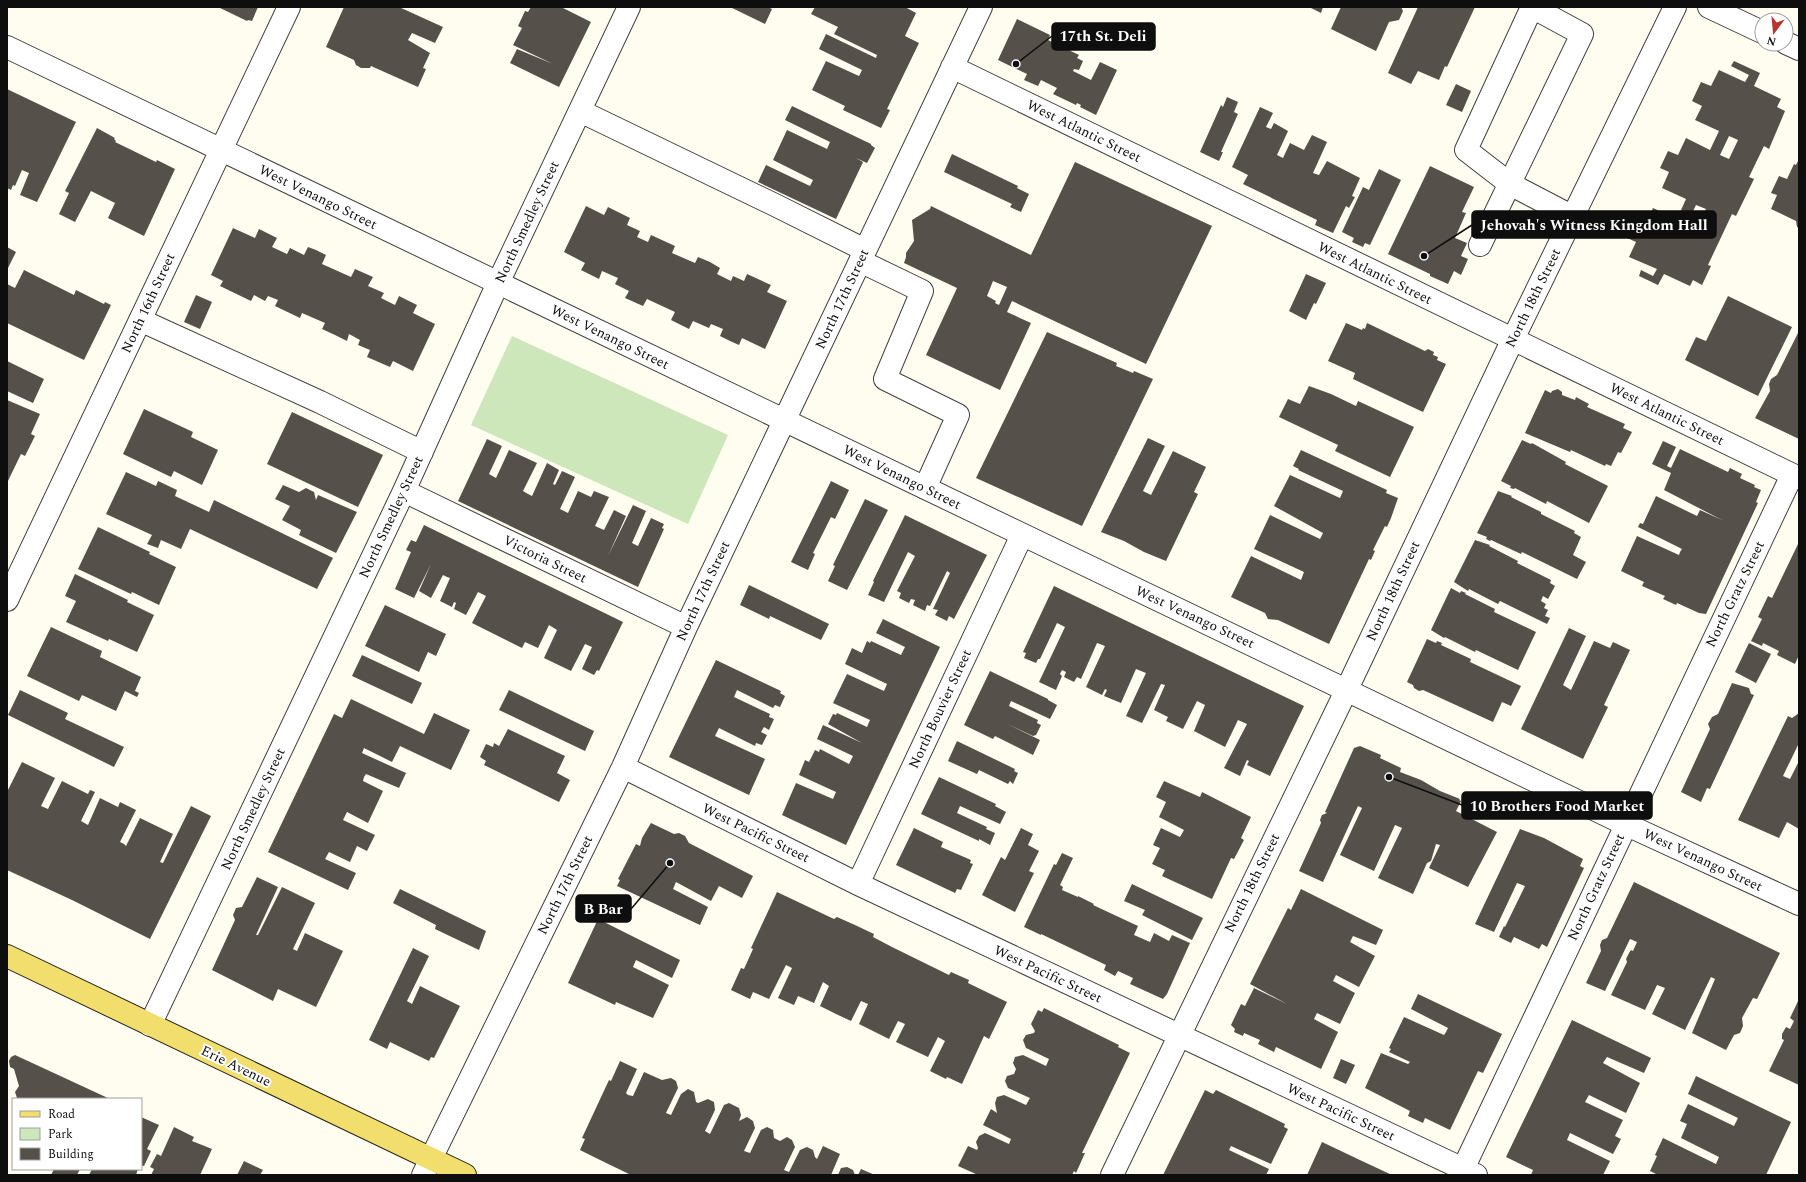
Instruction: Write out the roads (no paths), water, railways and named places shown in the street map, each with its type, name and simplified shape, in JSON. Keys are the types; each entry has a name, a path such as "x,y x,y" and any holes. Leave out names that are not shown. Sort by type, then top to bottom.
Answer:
{"main road":[{"name":"Erie Avenue","path":"7,956 150,1025 427,1167 465,1175"}],"street":[{"name":"North 16th Street","path":"7,600 289,7"},
{"name":"North Smedley Street","path":"150,1025 404,491 498,283 629,7"},
{"name":"North 17th Street","path":"427,1167 623,767 686,627 981,7"},
{"path":"1480,245 1510,184 1582,34 1532,7 1466,150 1510,184 1573,217"},
{"name":"North 18th Street","path":"1112,1175 1178,1035 1347,689 1513,339 1675,7"},
{"path":"1709,7 1754,28"},
{"name":"West Venango Street","path":"7,47 220,151 1347,689 1625,824 1799,904"},
{"name":"West Atlantic Street","path":"952,67 1795,476"},
{"path":"580,111 775,205 922,290 885,379 958,415 925,488"},
{"path":"140,320 320,402 422,452"},
{"name":"North Gratz Street","path":"1469,1172 1625,824 1795,476"},
{"name":"Victoria Street","path":"404,491 686,627"},
{"name":"North Bouvier Street","path":"858,884 1022,535"},
{"name":"West Pacific Street","path":"623,767 858,884 1469,1172"}],"place":[{"name":"17th St. Deli","path":"1016,64"},
{"name":"Jehovah's Witness Kingdom Hall","path":"1424,256"},
{"name":"10 Brothers Food Market","path":"1389,777"},
{"name":"B Bar","path":"670,863"}]}
